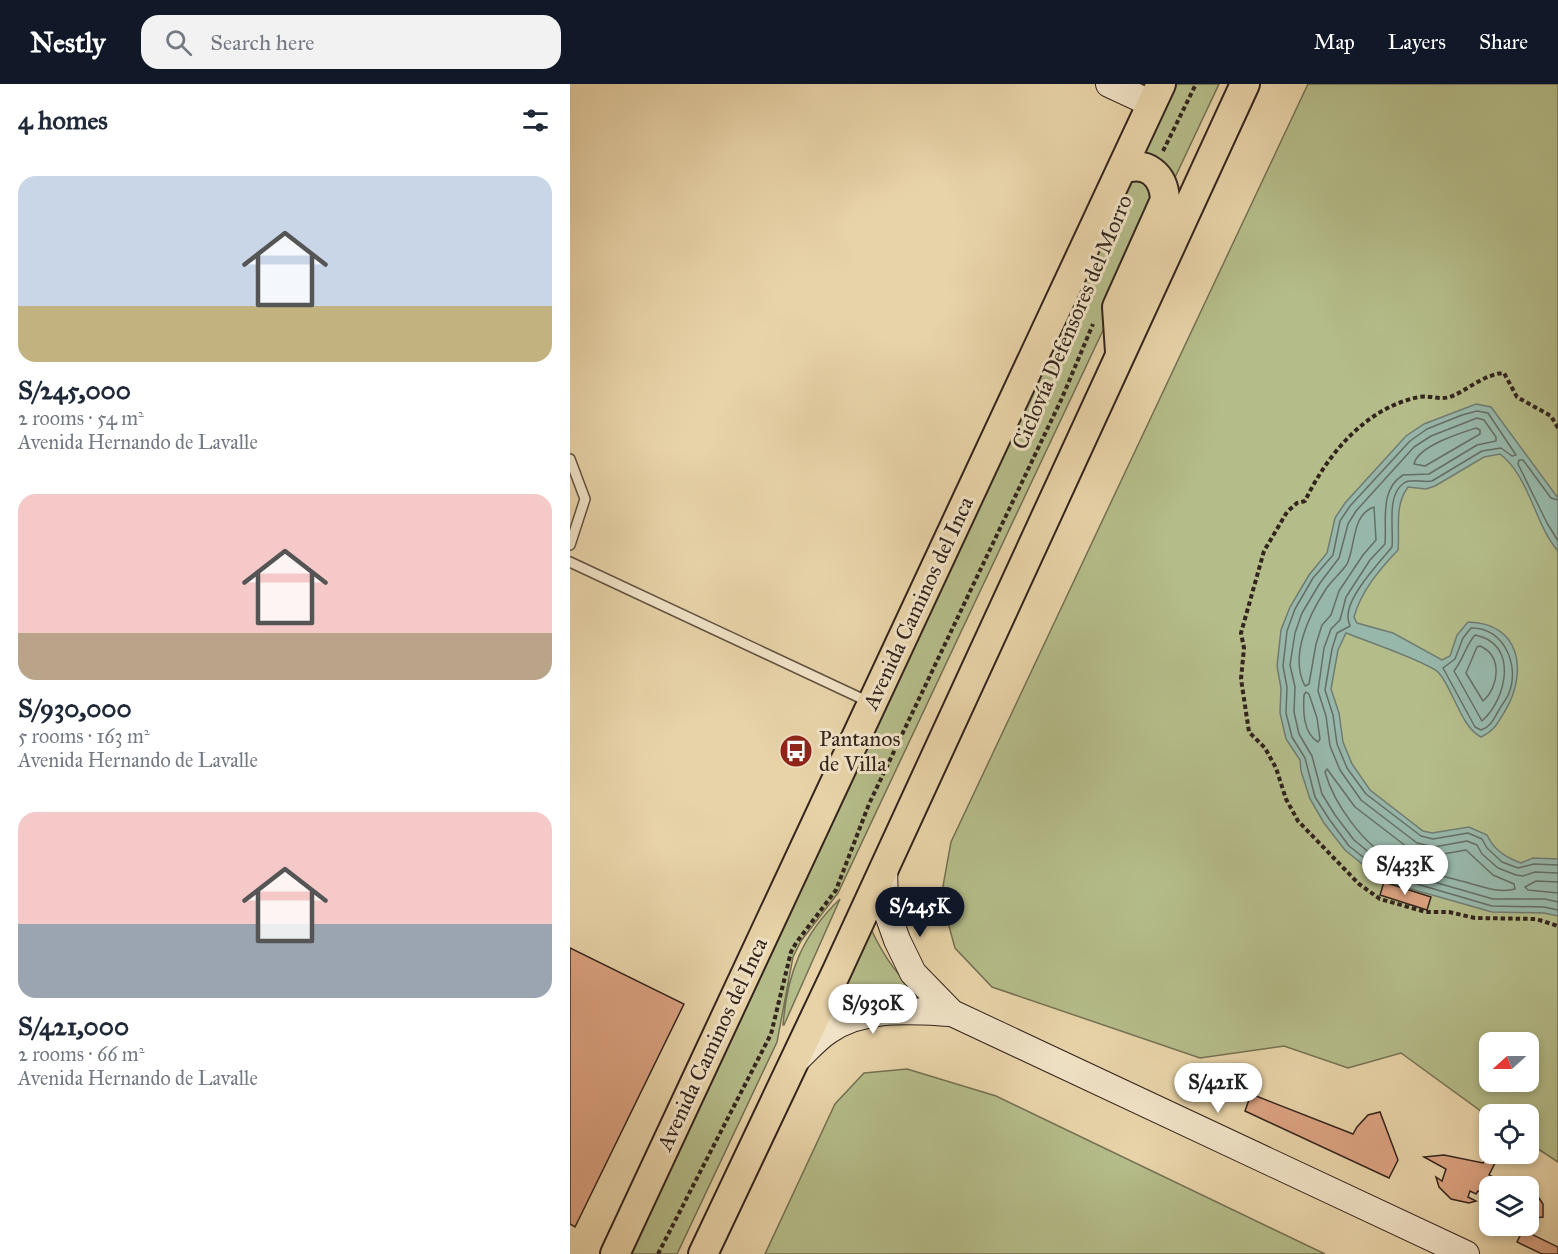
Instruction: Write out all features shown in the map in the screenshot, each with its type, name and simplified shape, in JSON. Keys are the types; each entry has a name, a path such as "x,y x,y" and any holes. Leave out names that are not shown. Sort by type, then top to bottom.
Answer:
{"main road":[{"path":"703,1254 794,1062 1245,84"},
{"name":"Avenida Caminos del Inca","path":"615,1254 1156,94"},
{"path":"1120,354 1117,307 1165,200 1162,182 1153,171 1129,166 1121,170"}],"street":[{"path":"1109,84 1156,94"},
{"path":"884,864 885,906 897,940 913,973 952,1013 1466,1254"},
{"path":"794,1062 828,1031 866,1014 902,1010 952,1013"}],"lane":[{"path":"570,459 585,499 570,545"},
{"path":"570,562 871,703"}],"path":[{"path":"1153,171 1196,84"},
{"name":"Ciclovía Defensores del Morro","path":"658,1254 771,1034 791,952 836,890 869,804 1062,398 1095,321"},
{"path":"1558,428 1551,416 1517,397 1504,373 1497,373 1469,386 1459,394 1442,399 1421,397 1388,409 1366,421 1326,462 1305,501 1297,503 1287,512 1264,551 1241,633 1244,648 1241,679 1249,732 1265,748 1276,768 1286,799 1298,821 1359,884 1380,899 1426,912 1449,912 1475,918 1536,919 1558,926"}],"green space":[{"path":"1170,84 1219,84 838,893 801,941 793,957 777,1042 677,1254 628,1254"},
{"path":"1308,84 1558,84 1558,1162 1539,1150 1539,1104 1479,1104 1479,1110 1401,1053 1348,1068 1284,1046 1200,1058 992,987 955,948 941,897 951,842"},
{"path":"840,899 783,1025 788,989 799,956 816,927"},
{"path":"871,929 894,968 925,1001 885,1001 859,1004 820,1014"},
{"path":"907,1069 996,1096 1325,1254 765,1254 835,1104 864,1073"}],"water":[{"path":"1476,404 1491,407 1558,498 1558,551 1543,527 1525,487 1510,464 1500,454 1484,457 1435,486 1426,489 1408,487 1399,509 1398,550 1366,589 1354,617 1357,623 1393,633 1442,660 1450,656 1457,635 1468,622 1486,625 1499,631 1509,640 1515,652 1517,666 1512,696 1505,711 1498,723 1481,737 1468,725 1439,673 1410,658 1346,633 1338,650 1331,689 1339,713 1343,742 1352,764 1370,790 1423,831 1432,833 1469,827 1487,835 1501,852 1521,863 1533,858 1558,859 1558,916 1544,913 1492,912 1383,881 1345,850 1324,823 1310,799 1300,760 1286,739 1280,713 1281,688 1277,666 1281,630 1290,607 1309,575 1327,553 1335,518 1345,503 1406,436 1424,424"}],"building":[{"path":"1384,882 1431,897 1427,910 1380,895"},
{"path":"570,948 684,1004 575,1227 570,1224"},
{"path":"1251,1094 1353,1134 1368,1115 1380,1112 1398,1160 1389,1178 1245,1111"},
{"path":"1444,1155 1479,1164 1494,1164 1489,1175 1491,1176 1479,1176 1479,1191 1476,1194 1470,1191 1468,1197 1476,1201 1469,1203 1451,1199 1439,1187 1436,1177 1442,1181 1446,1169 1424,1157"},
{"path":"1539,1198 1543,1204 1543,1217 1539,1218"},
{"path":"1520,1236 1535,1236 1558,1247 1558,1254 1542,1254 1517,1242"}],"place":[{"name":"Pantanos de Villa","path":"796,751"}]}
